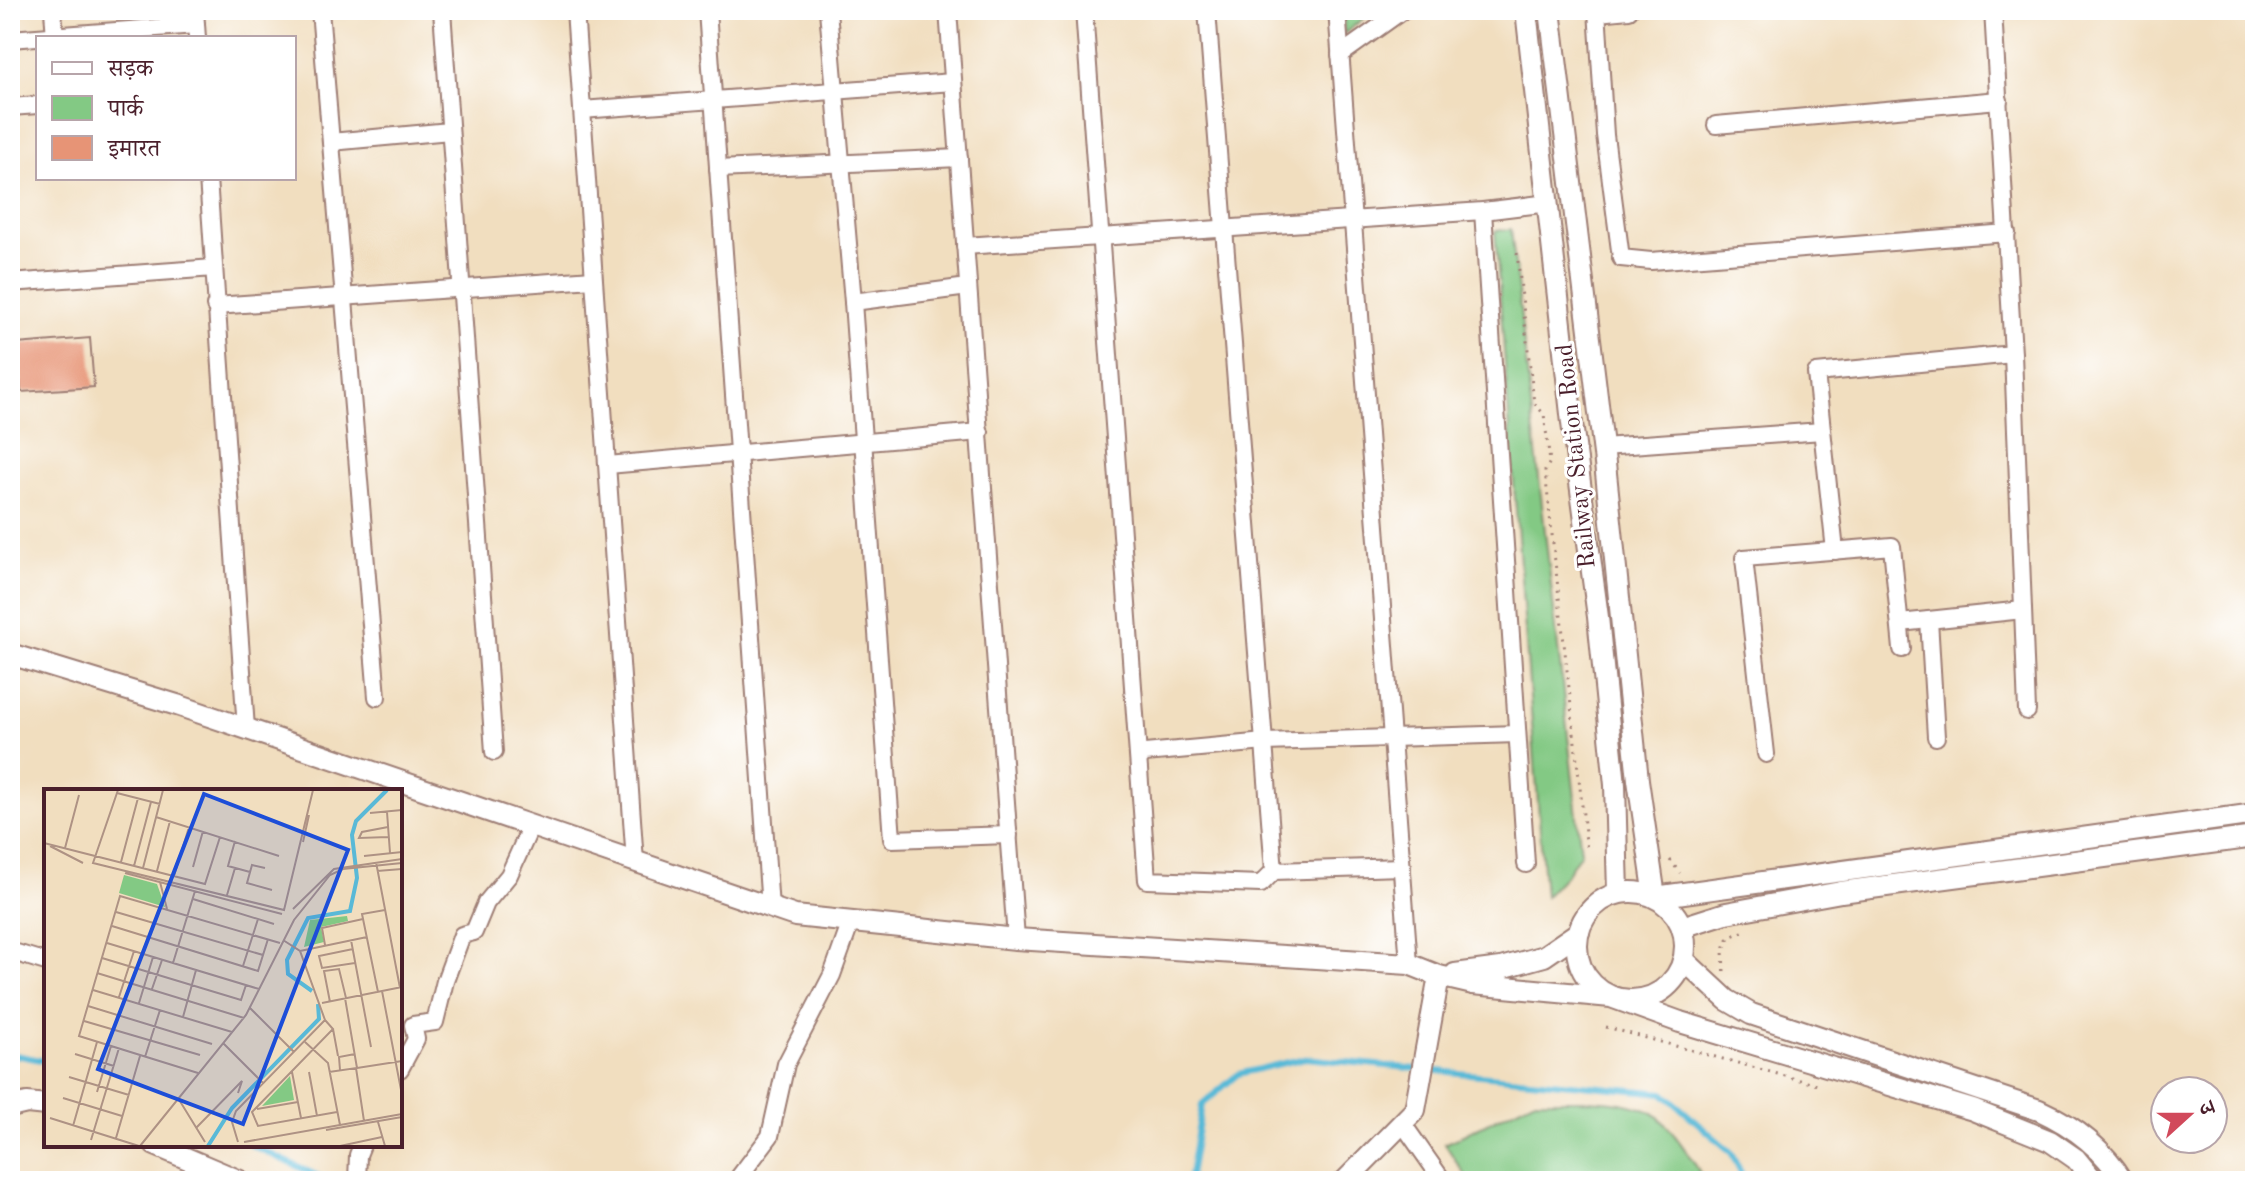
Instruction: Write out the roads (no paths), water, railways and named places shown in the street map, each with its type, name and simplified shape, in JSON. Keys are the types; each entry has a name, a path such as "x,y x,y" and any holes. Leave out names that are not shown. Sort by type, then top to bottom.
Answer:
{"street":[{"path":"53,10 55,36"},
{"path":"320,10 377,697"},
{"path":"442,10 494,752"},
{"path":"575,10 635,862"},
{"path":"707,10 770,908"},
{"path":"828,10 864,443 892,839 1009,835"},
{"path":"948,10 1016,939"},
{"path":"1084,10 1147,880 1261,884 1274,871 1402,866"},
{"path":"1207,10 1274,871"},
{"path":"1337,10 1409,964"},
{"path":"1340,55 1403,10"},
{"name":"Railway Station Road","path":"1526,10 1572,423 1600,632 1615,785 1618,893"},
{"name":"Railway Station Road","path":"1550,10 1603,447 1636,765 1655,897"},
{"path":"1629,10 1597,12 1605,135 1621,258 1651,261 2007,233"},
{"path":"1993,10 2013,354 2027,711"},
{"path":"66,36 196,24"},
{"path":"10,39 36,38"},
{"path":"582,110 953,82"},
{"path":"1716,125 1999,100"},
{"path":"10,107 36,105"},
{"path":"331,142 450,131"},
{"path":"718,169 959,158"},
{"path":"208,180 246,729"},
{"path":"965,246 1483,211 1549,203"},
{"path":"1483,211 1526,864"},
{"path":"10,283 214,268"},
{"path":"215,306 593,279"},
{"path":"853,302 968,287"},
{"path":"1835,551 1816,373 2013,354"},
{"path":"1603,447 1822,431"},
{"path":"608,465 980,432"},
{"path":"1766,754 1744,558 1892,546 1902,649"},
{"path":"1900,623 2023,610"},
{"path":"1929,620 1936,737"},
{"path":"10,654 246,729 795,916 1016,939 1409,964 1439,976 1473,984 1611,997 1626,1000 1641,1000 1669,986 1684,960 1686,943 1676,915 1655,897 1643,893 1618,893 1593,907 1579,932 1577,948 1580,963 1598,989 1611,997 1680,1022 1973,1110 2030,1131 2076,1159 2094,1181"},
{"path":"1139,758 1145,753 1265,742 1517,734"},
{"path":"1655,897 2255,814"},
{"path":"402,1065 416,1039 413,1025 435,1022 445,981 462,935 474,932 486,903 509,875 531,826"},
{"path":"1682,927 1726,913 1841,892 2255,837"},
{"path":"736,1181 770,1136 786,1064 832,975 851,922"},
{"path":"1439,976 1501,968 1544,956 1579,932"},
{"path":"10,951 44,961"},
{"path":"1684,960 1727,1000 1751,1014 2062,1120 2113,1164 2123,1181"},
{"path":"1345,1181 1415,1110 1439,976"},
{"path":"10,1107 27,1103 44,1105"},
{"path":"1403,1124 1443,1181"},
{"path":"160,1147 240,1181"},
{"path":"357,1181 361,1147"}],"waterway":[{"path":"10,1054 44,1061"},
{"path":"1189,1181 1202,1105 1238,1074 1305,1058 1663,1093 1731,1152 1745,1181"},
{"path":"255,1147 329,1181"}]}
